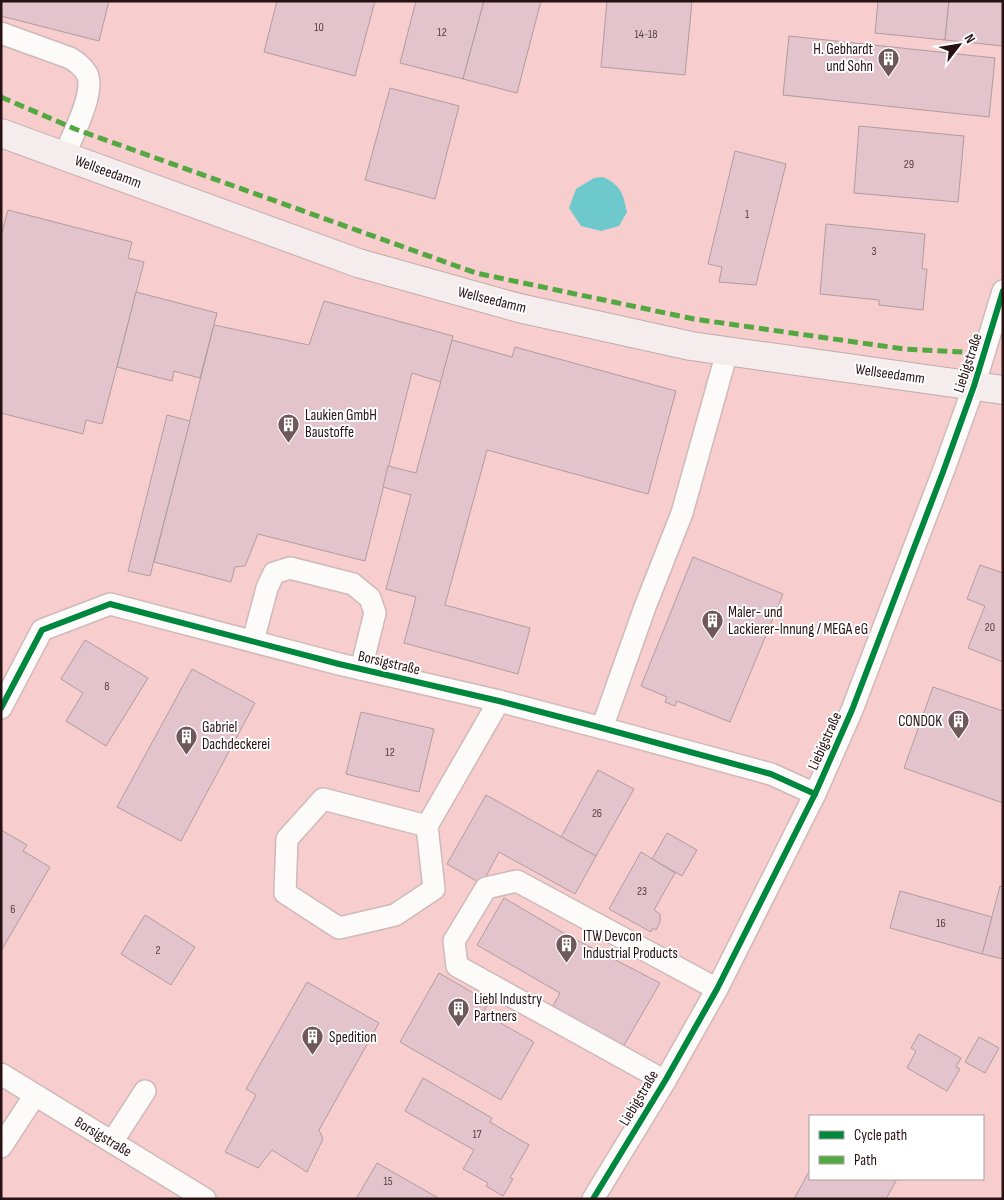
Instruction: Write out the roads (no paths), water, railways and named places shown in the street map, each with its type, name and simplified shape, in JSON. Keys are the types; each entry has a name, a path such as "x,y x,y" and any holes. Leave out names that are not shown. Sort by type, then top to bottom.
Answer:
{"main road":[{"name":"Wellseedamm","path":"1,132 358,263 519,308 691,346 1003,390"}],"street":[{"path":"1,34 70,58 80,64 88,76 89,87 84,106 64,156"},
{"name":"Liebigstraße","path":"593,1199 665,1081 717,989 815,794 852,710 943,472 974,386 1003,291"},
{"path":"602,728 644,607 682,512 727,352"},
{"path":"253,641 267,588 274,573 290,568 353,584 370,598 375,612 361,669"},
{"name":"Borsigstraße","path":"1,708 42,630 110,604 361,669 499,701 602,728 771,774 815,794"},
{"path":"427,826 323,799 287,839 286,893 339,928 395,915 434,889 427,826 499,701"},
{"path":"665,1081 457,966 454,941 486,888 517,881 717,989"},
{"name":"Borsigstraße","path":"1,1074 205,1199"},
{"path":"112,1142 144,1091"},
{"path":"1,1146 36,1095"}],"water":[{"path":"603,177 621,191 627,212 619,226 601,231 581,226 569,208 576,189 594,178"}],"place":[{"name":"H. Gebhardt und Sohn","path":"889,77"},
{"name":"Laukien GmbH Baustoffe","path":"289,443"},
{"name":"Maler- und Lackierer-Innung / MEGA eG","path":"712,640"},
{"name":"CONDOK","path":"958,740"},
{"name":"Gabriel Dachdeckerei","path":"186,755"},
{"name":"ITW Devcon Industrial Products","path":"567,964"},
{"name":"Liebl Industry Partners","path":"458,1027"},
{"name":"Spedition","path":"313,1056"}]}
